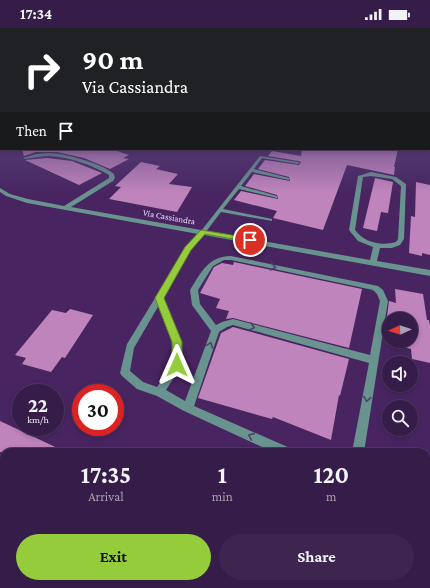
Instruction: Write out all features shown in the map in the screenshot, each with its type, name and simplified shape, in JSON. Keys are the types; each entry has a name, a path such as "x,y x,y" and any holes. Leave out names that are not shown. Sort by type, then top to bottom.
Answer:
{"street":[{"path":"25,158 57,155 93,166 111,174 111,180 65,208"},
{"path":"366,175 394,178 404,185 401,239 398,244 390,247 377,246 354,235 352,230 361,176 366,175"},
{"name":"Via Cassiandra","path":"0,190 8,195 27,201 430,273"},
{"path":"204,232 188,249 130,347 125,373 140,386 159,392 188,408 277,448"},
{"path":"373,262 377,246"},
{"path":"216,330 196,305 194,290 211,264 223,258 231,258 375,288 380,292 384,301 359,448"},
{"path":"159,392 177,365 177,342 160,298"},
{"path":"188,408 216,330 225,324 233,322 373,360"}],"lane":[{"path":"204,232 262,157 298,163"},
{"path":"251,170 287,179"},
{"path":"238,187 275,197"},
{"path":"221,210 270,220"}],"building":[{"path":"22,150 114,150 129,155 123,158 129,159 110,169 84,158 57,152 36,152 24,156"},
{"path":"302,150 398,150 394,175 347,165 323,230 273,218 277,211 234,200 241,191 278,199 277,195 245,186 254,174 290,181 289,177 258,169 265,160 299,165 301,162 268,156 272,151 301,156"},
{"path":"47,158 72,161 102,173 79,185 25,160"},
{"path":"141,162 160,166 156,169 178,174 169,184 192,187 177,212 109,199 121,187 115,186"},
{"path":"375,178 393,182 388,213 381,212 377,231 363,228"},
{"path":"416,182 430,185 430,255 422,253 422,256 409,253 411,216 415,217"},
{"path":"234,262 362,289 349,348 233,318 226,319 229,311 216,308 220,299 200,293 214,267 222,263 233,265"},
{"path":"395,289 423,294 427,320 429,320 430,325 430,363 418,360 418,356 412,356 411,349 407,348 418,348 418,312 388,312 389,301 396,303"},
{"path":"70,309 93,315 65,358 62,357 51,372 22,364 26,358 15,355 52,310 66,313"},
{"path":"233,327 349,359 340,396 339,395 331,440 273,417 272,419 198,398 221,333"},
{"path":"0,421 12,427 12,436 32,436 57,448 0,448"}],"route":[{"path":"177,365 177,342 160,298 188,249 204,232 250,240"}]}
